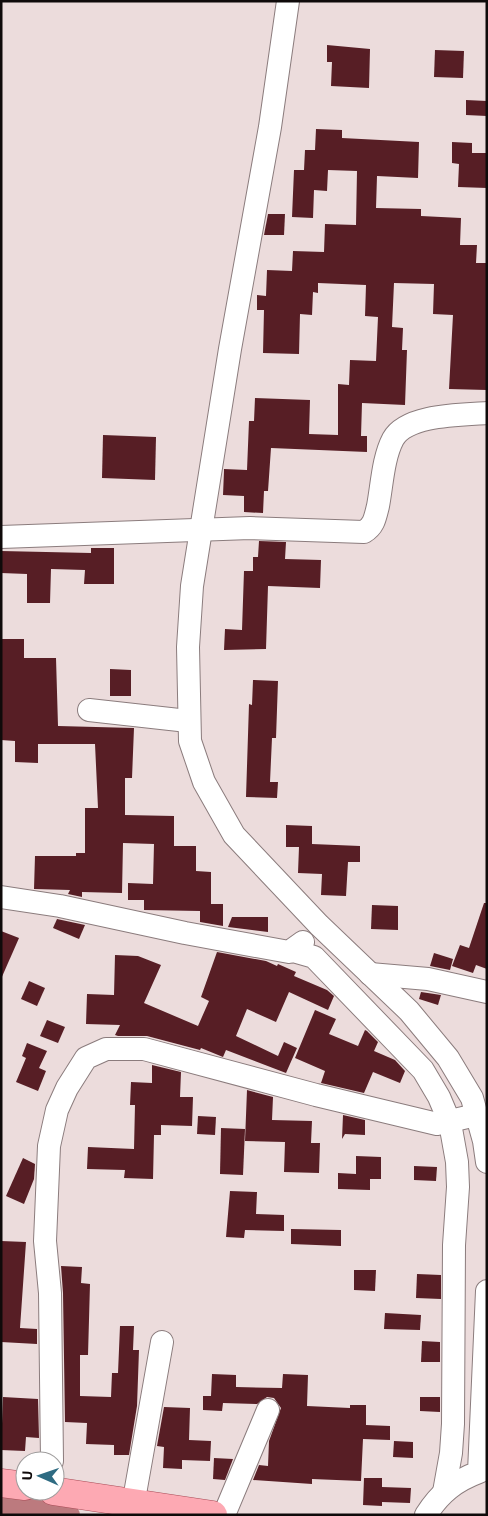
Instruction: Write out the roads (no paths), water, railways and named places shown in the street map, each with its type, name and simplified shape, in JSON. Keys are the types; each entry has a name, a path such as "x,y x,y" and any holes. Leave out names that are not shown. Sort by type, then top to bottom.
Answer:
{"main road":[{"path":"1,1482 15,1484"},
{"path":"65,1493 213,1515"}],"street":[{"path":"288,1 270,127 230,348 188,530 192,586 185,721 204,782 234,835 308,936 314,956 423,1070 439,1097 463,1119 487,1162"},
{"path":"1,537 188,530 364,532 374,522 392,441 400,430 417,422 446,416 487,413"},
{"path":"89,710 185,721"},
{"path":"1,896 289,952 308,936"},
{"path":"308,936 370,974 409,1011 448,1058 472,1098 463,1119 457,1162 458,1187 454,1245 453,1424 451,1453 467,1481"},
{"path":"370,974 428,979 487,992"},
{"path":"52,1451 50,1293 46,1240 49,1146 58,1110 67,1088 86,1058 106,1049 144,1049 316,1095 437,1124 463,1119"},
{"path":"426,1515 467,1481 487,1291"},
{"path":"133,1504 162,1342"},
{"path":"224,1515 268,1410"}],"waterway":[{"path":"1,1504 70,1515"}]}
